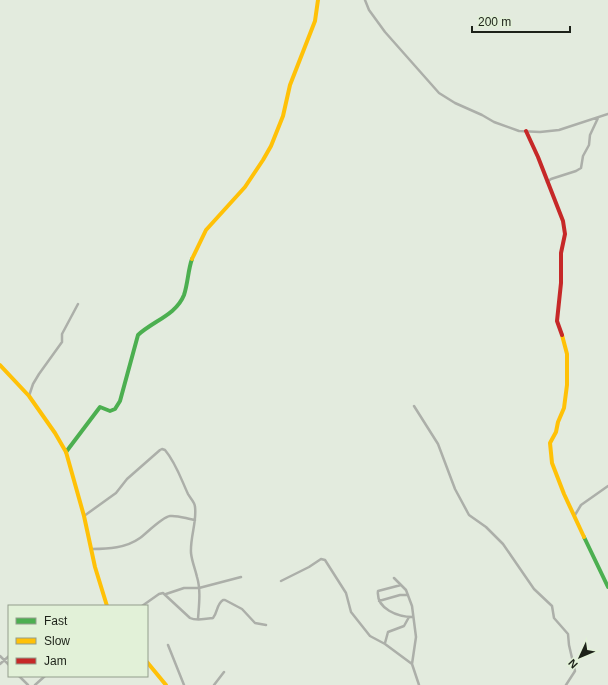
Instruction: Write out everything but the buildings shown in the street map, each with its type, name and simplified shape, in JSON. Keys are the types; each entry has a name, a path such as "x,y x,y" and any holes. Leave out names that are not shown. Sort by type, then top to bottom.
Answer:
{"street":[{"path":"66,452 100,407 110,411 116,409 120,401 138,335 168,314 182,300 189,269 203,235 235,199 261,164 279,130 289,96 290,85 315,21 318,0"},
{"path":"366,0 370,10 385,32 442,96 482,115 497,124 512,129 540,132 559,130 608,114"},
{"path":"547,182 550,179 581,168 583,154 589,145 590,135 594,124 599,117"},
{"path":"526,131 563,221 565,231 561,253 561,283 557,321 566,346 567,362 564,405 556,432 551,441 550,448 554,468 608,587"},
{"path":"29,397 31,389 39,374 62,342 62,334 78,304"},
{"path":"0,365 29,397 55,433 66,452 84,516 92,549 94,567 107,605"},
{"path":"414,406 438,444 455,489 469,515 486,527 508,550 531,585 552,606 555,620 567,631 575,671 566,685"},
{"path":"84,516 116,493 127,479 162,449 165,450 170,456 195,505 195,520 191,535 191,552 199,588 198,620"},
{"path":"575,515 581,505 608,486"},
{"path":"92,549 110,549 139,539 168,516 177,516 195,520"},
{"path":"281,581 309,567 321,559 324,560 346,593 351,612 370,636 386,644 412,664"},
{"path":"143,605 159,594 166,594 184,588 199,588 241,577"},
{"path":"394,578 409,595 416,637 412,664 419,685"},
{"path":"401,585 378,591 379,601 382,605 394,613 401,616 413,617"},
{"path":"166,594 192,619 198,620 212,618 215,615 219,604 226,600 242,609 255,623 266,625"},
{"path":"379,601 400,594 409,595"},
{"path":"386,644 387,632 404,626 409,617"},
{"path":"168,645 184,685"},
{"path":"0,656 8,664"},
{"path":"0,664 8,657"},
{"path":"148,663 166,685"},
{"path":"214,685 224,672"},
{"path":"20,677 28,685"},
{"path":"35,685 44,677"}],"traffic: fast":[{"path":"66,452 100,407 110,411 115,409 120,401 138,335 176,308 184,295 192,259"},
{"path":"584,537 608,587"}],"traffic: slow":[{"path":"192,259 206,230 245,187 271,146 283,116 290,85 315,21 318,0"},
{"path":"562,335 567,354 567,385 564,408 558,422 556,432 550,443 552,463 564,494 584,537"},
{"path":"0,365 29,396 55,433 66,452 84,516 95,567 107,605"},
{"path":"148,663 166,685"}],"traffic: jam":[{"path":"526,131 538,157 563,221 565,234 561,253 561,283 557,321 562,335"}]}
